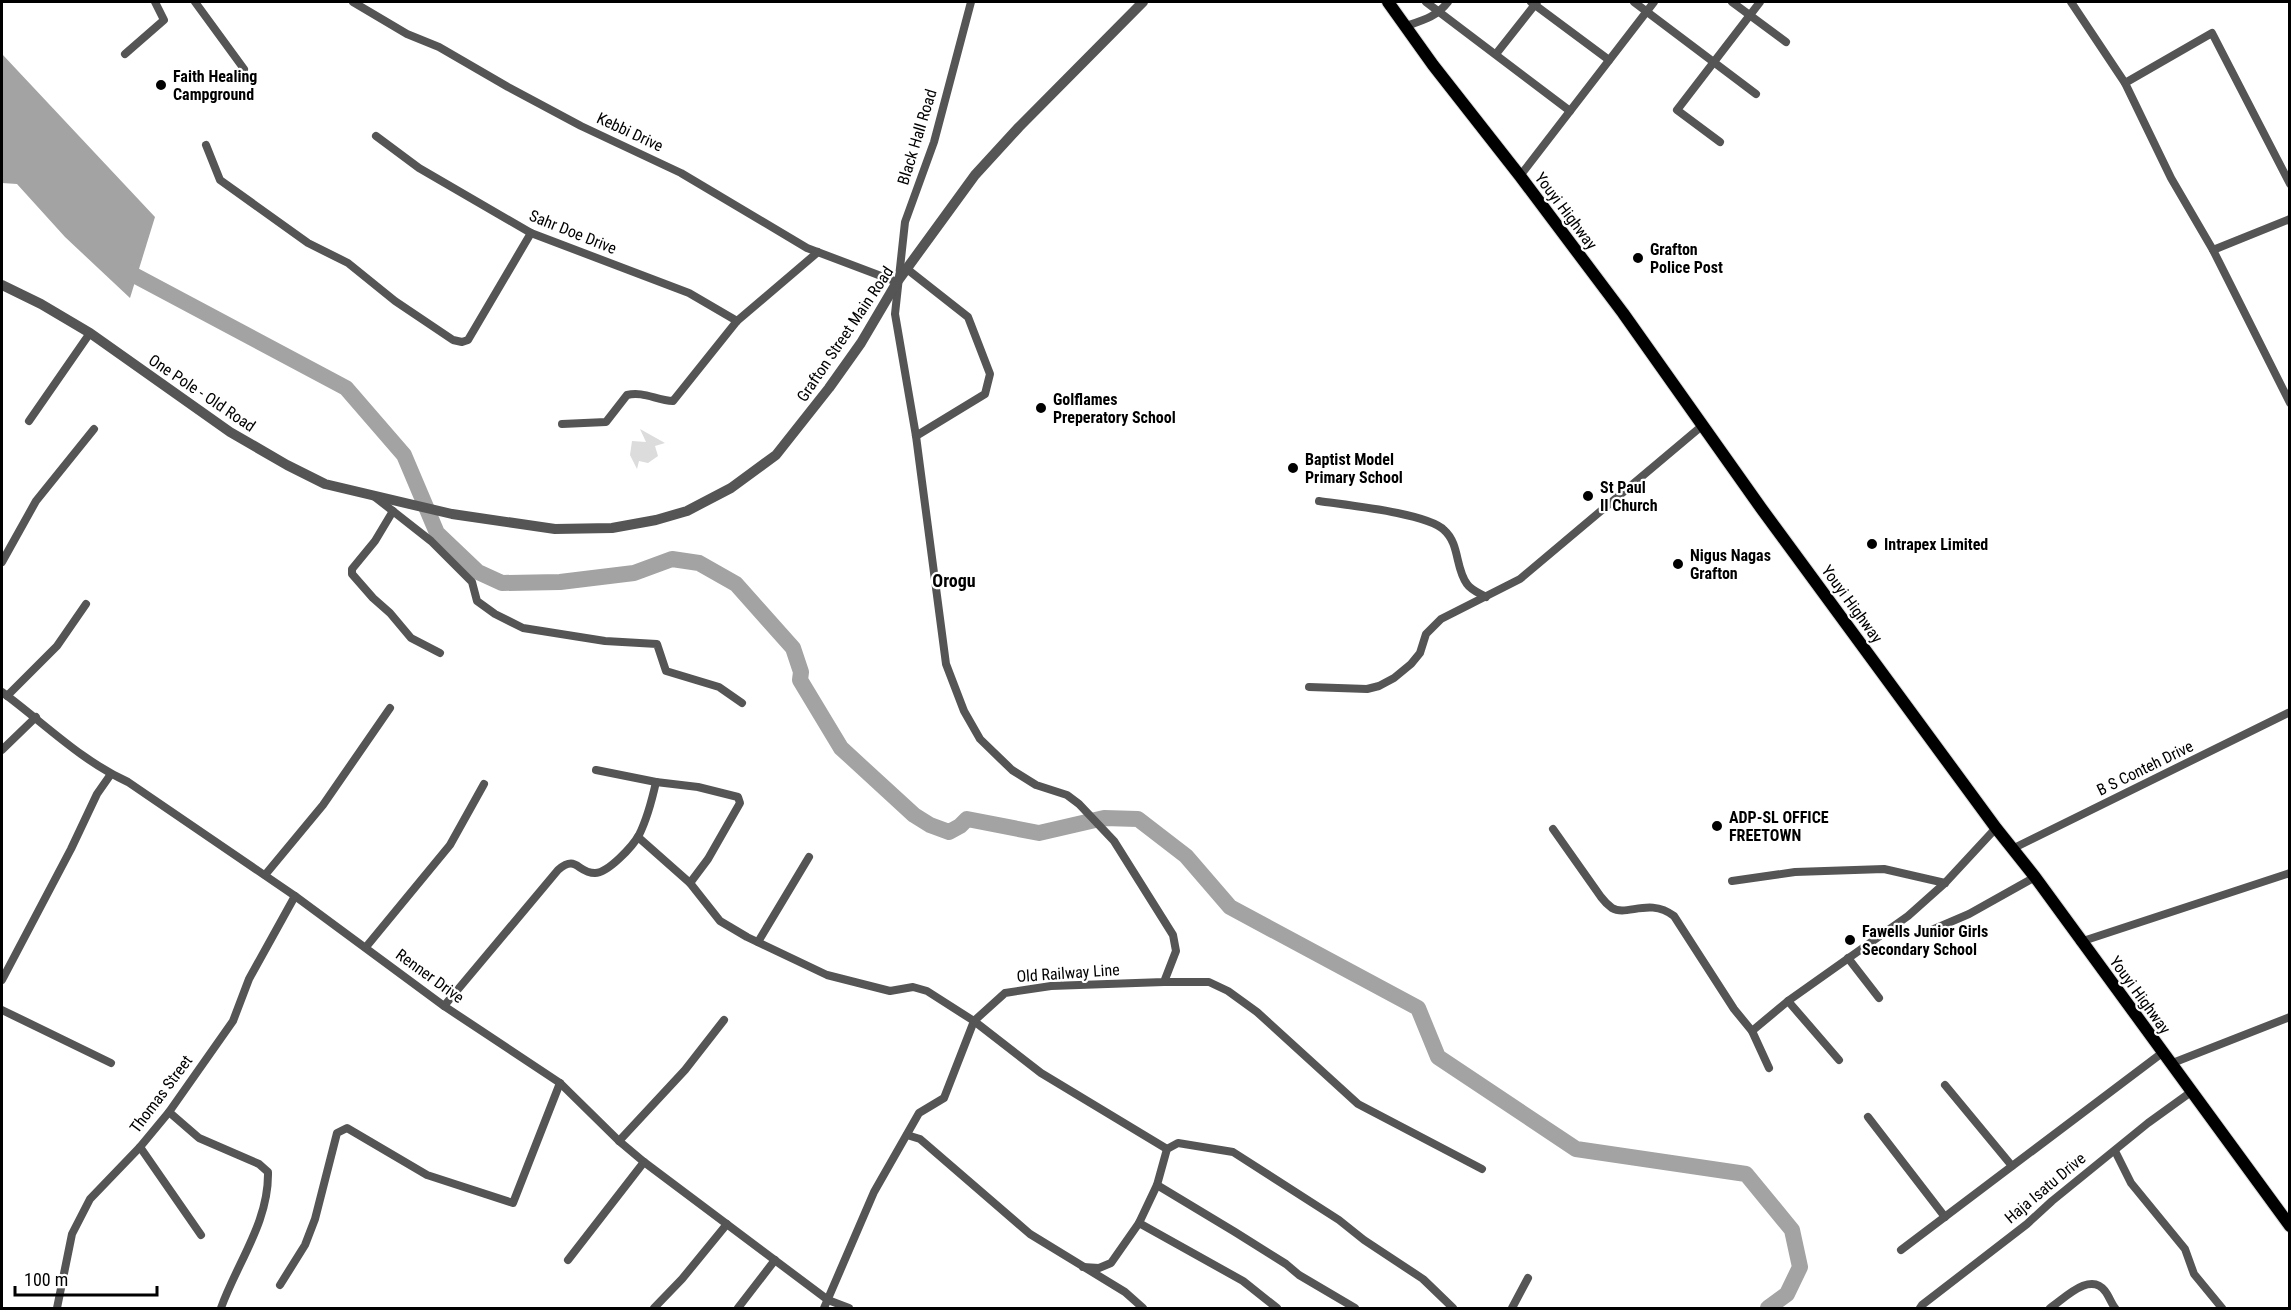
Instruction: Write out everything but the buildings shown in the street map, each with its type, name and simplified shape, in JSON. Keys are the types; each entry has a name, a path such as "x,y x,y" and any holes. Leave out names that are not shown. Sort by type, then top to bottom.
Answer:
{"main road":[{"name":"Youyi Highway","path":"1388,2 1433,65 1520,176 2289,1226"}],"street":[{"path":"125,54 164,20 155,2"},
{"path":"195,2 244,69"},
{"name":"Kebbi Drive","path":"353,2 407,34 439,47 581,126 681,173 807,248 897,282"},
{"name":"Black Hall Road","path":"971,2 934,142 905,222 895,314 916,436 946,664 964,711 980,739 1012,770 1036,785 1066,795 1079,804 1114,841 1173,935 1176,951 1164,981"},
{"name":"Grafton Street Main Road","path":"394,506 555,529 612,528 656,520 687,511 731,488 776,455 800,426 848,361 897,282 975,175 1019,127 1143,2"},
{"path":"1426,2 1570,111"},
{"path":"1406,26 1432,17 1440,12 1448,2"},
{"path":"1496,54 1534,2 1609,60"},
{"path":"1634,2 1756,94"},
{"path":"1520,176 1654,2"},
{"path":"1732,2 1786,42"},
{"path":"1720,142 1677,110 1761,2"},
{"path":"2071,2 2126,83 2172,178 2213,250 2289,403"},
{"path":"2126,83 2211,33 2289,184"},
{"name":"Sahr Doe Drive","path":"376,136 419,168 531,233 689,293 737,321"},
{"path":"206,145 220,180 308,243 348,263 395,301 453,340 462,342 468,340 531,233"},
{"path":"2213,250 2289,219"},
{"path":"562,424 606,422 627,395 639,392 673,401 737,321 818,252"},
{"path":"907,269 968,317 990,374 985,394 916,436"},
{"name":"One Pole - Old Road","path":"2,285 41,304 90,333 230,432 268,454 325,484 374,496 394,506"},
{"path":"29,421 90,333"},
{"path":"1308,687 1367,688 1379,686 1394,678 1420,653 1431,628 1460,608 1520,579 1703,425"},
{"path":"2,562 36,501 94,429"},
{"path":"1319,501 1383,510 1431,522 1444,529 1454,545 1465,582 1486,597"},
{"path":"440,652 411,638 390,612 373,598 352,574 356,562 375,542 394,506 472,582 477,601 495,614 523,628 605,641 657,644 666,671 719,687 742,703"},
{"path":"4,694 57,646 86,604"},
{"name":"Renner Drive","path":"4,694 36,717 72,749 134,786 265,875 444,1006 560,1083 619,1141 644,1162 775,1260 826,1304 849,1308"},
{"path":"265,875 323,805 390,708"},
{"name":"B S Conteh Drive","path":"2012,849 2289,712"},
{"path":"2,750 36,717"},
{"path":"596,770 656,782 698,787 738,797 740,803 708,859 690,883"},
{"path":"2,976 71,849 97,794 111,774"},
{"path":"444,1006 558,870 566,864 573,863 593,873 610,868 638,837 656,782"},
{"path":"366,947 450,845 484,784"},
{"path":"1752,1031 1788,1001 1908,916 1945,883 1996,828"},
{"path":"1553,829 1610,907 1618,910 1647,906 1665,910 1674,916 1734,1009 1752,1031 1769,1068"},
{"path":"638,837 690,883 720,921 827,975 890,991 913,987 927,991 974,1021 1041,1073 1167,1149"},
{"path":"758,942 809,857"},
{"path":"1732,881 1796,872 1884,869 1945,883"},
{"path":"2080,942 2289,874"},
{"path":"1927,932 1969,914 2035,877"},
{"name":"Thomas Street","path":"57,1308 72,1234 90,1198 140,1147 169,1112 233,1021 249,979 295,896"},
{"path":"1848,958 1879,998"},
{"name":"Old Railway Line","path":"826,1304 874,1192 919,1113 944,1098 974,1021 1005,993 1051,986 1164,981 1209,982 1228,991 1257,1012 1358,1104 1482,1169"},
{"path":"1788,1001 1839,1060"},
{"path":"2,1010 111,1064"},
{"path":"2170,1064 2289,1017"},
{"path":"619,1141 685,1070 724,1020"},
{"path":"1902,1250 2162,1053"},
{"path":"280,1285 305,1245 315,1219 337,1133 347,1128 427,1175 513,1203 560,1083"},
{"path":"1945,1085 2012,1166"},
{"name":"Haja Isatu Drive","path":"1920,1308 2027,1224 2148,1123 2191,1092"},
{"path":"169,1112 199,1138 259,1164 268,1172 268,1186 256,1234 221,1308"},
{"path":"1868,1117 1945,1217"},
{"path":"907,1135 920,1139 1030,1234 1125,1292 1143,1308"},
{"path":"1083,1267 1099,1268 1111,1263 1139,1223 1157,1185 1167,1149 1178,1143 1233,1152 1331,1214 1364,1240 1423,1279 1454,1308"},
{"path":"140,1147 201,1235"},
{"path":"2115,1151 2131,1183 2186,1249 2194,1274 2222,1308"},
{"path":"568,1260 644,1162"},
{"path":"1157,1185 1355,1308"},
{"path":"1139,1223 1243,1281 1277,1308"},
{"path":"654,1308 682,1279 727,1224"},
{"path":"738,1308 775,1260"},
{"path":"1512,1308 1528,1278"},
{"path":"2050,1308 2085,1284 2096,1285 2104,1289 2115,1308"}],"shaded area":[{"path":"2,54 155,217 130,298 65,237 17,184 2,183"},
{"path":"640,429 665,443 655,446 658,456 648,463 639,461 637,469 630,455 632,441 646,442"}],"waterway":[{"path":"117,266 346,388 404,455 437,533 478,572 502,583 560,582 634,573 672,559 699,563 736,584 793,648 801,672 800,680 841,748 914,815 930,825 949,832 967,819 1039,833 1104,818 1138,819 1186,856 1230,907 1418,1008 1438,1057 1576,1149 1746,1174 1792,1230 1800,1267 1787,1294 1768,1308"}],"place":[{"name":"Faith Healing Campground","path":"161,85"},
{"name":"Grafton Police Post","path":"1638,258"},
{"name":"Golflames Preperatory School","path":"1041,408"},
{"name":"Baptist Model Primary School","path":"1293,468"},
{"name":"St Paul II Church","path":"1588,496"},
{"name":"Intrapex Limited","path":"1872,544"},
{"name":"Nigus Nagas Grafton","path":"1678,564"},
{"name":"ADP-SL OFFICE FREETOWN","path":"1717,826"},
{"name":"Fawells Junior Girls Secondary School","path":"1850,940"}],"district":[{"name":"Orogu","path":"954,580"}]}
